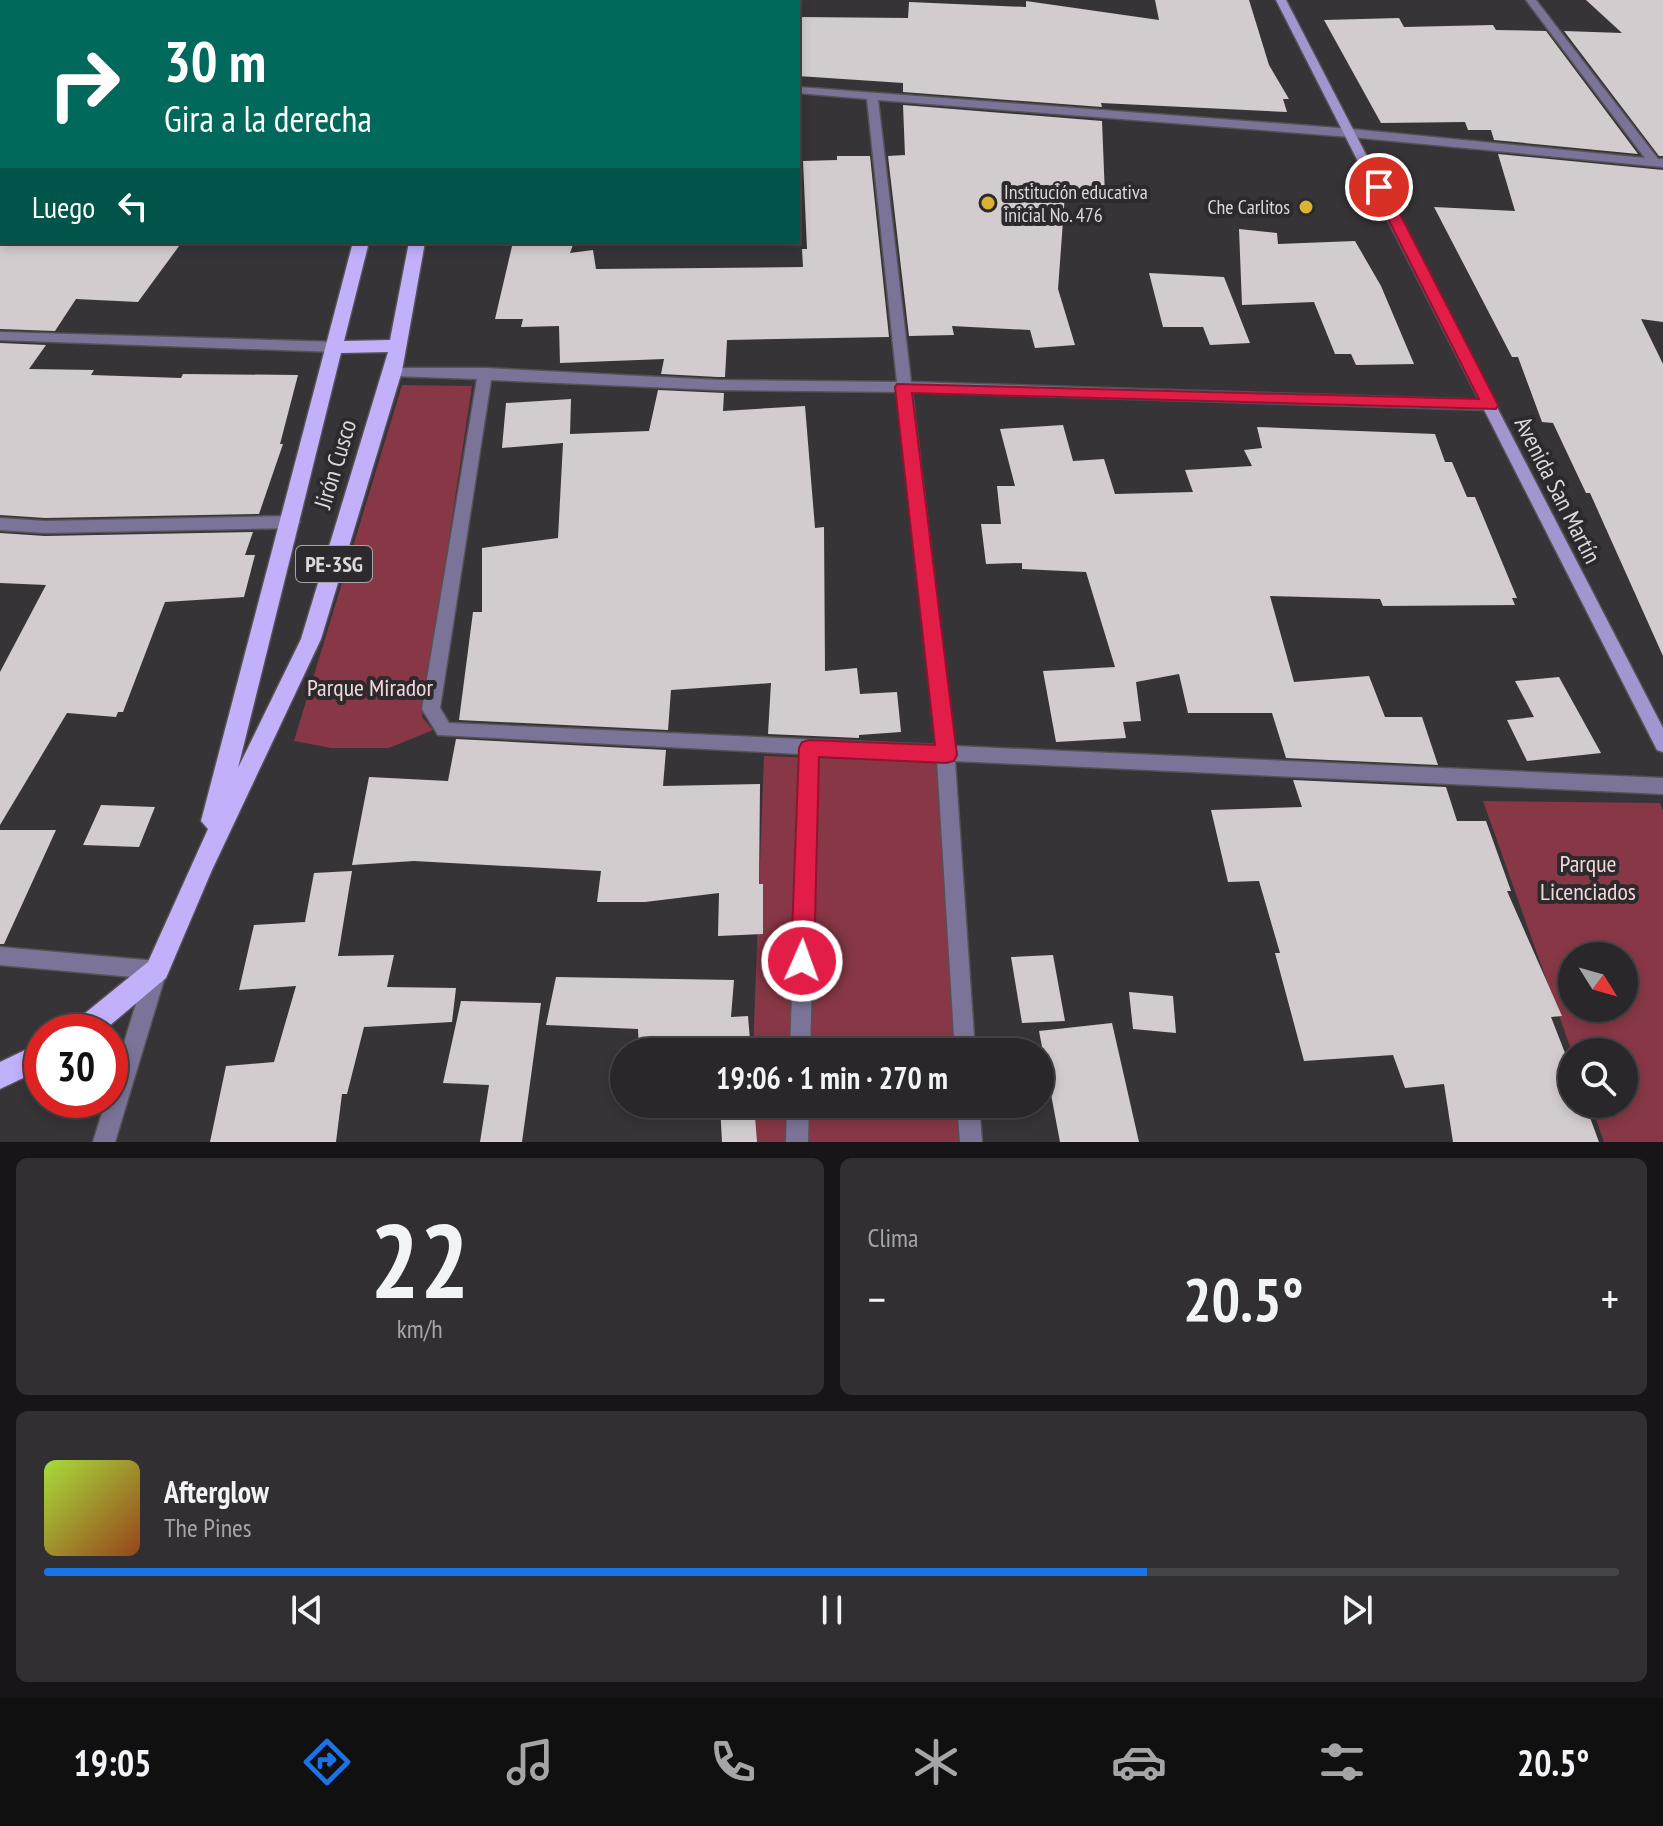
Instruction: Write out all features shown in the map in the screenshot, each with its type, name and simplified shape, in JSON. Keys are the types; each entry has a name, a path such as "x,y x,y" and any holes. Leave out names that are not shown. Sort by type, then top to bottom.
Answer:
{"main road":[{"name":"Avenida San Martín","path":"1281,0 1663,745"},
{"name":"Jirón Cusco","path":"201,868 292,522 361,244"},
{"name":"Jirón Cusco","path":"104,1014 157,970 201,868 311,639 393,371 417,244"},
{"path":"336,347 396,346"},
{"path":"0,1076 24,1064"}],"street":[{"path":"1531,0 1658,163"},
{"path":"800,90 1351,133 1658,163"},
{"path":"872,96 946,755 964,1038"},
{"path":"0,336 336,347"},
{"path":"393,371 718,385 903,387 1490,405"},
{"path":"485,373 431,709 444,730 1663,786"},
{"path":"0,524 45,527 292,522"},
{"path":"800,1038 809,748"},
{"path":"0,956 157,970 104,1142"},
{"path":"797,1142 798,1118"},
{"path":"969,1118 971,1142"}],"green space":[{"name":"Parque Mirador","path":"402,385 472,386 422,717 433,730 389,748 331,748 294,741"},
{"path":"764,756 937,762 955,1038 754,1038"},
{"name":"Parque Licenciados","path":"1483,801 1660,803 1663,811 1663,1142 1604,1142 1596,1118 1638,1118 1638,1038 1567,1038 1561,1022 1638,1022 1638,942 1558,942 1558,1013"},
{"path":"751,1118 960,1118 962,1142 750,1142"}],"building":[{"path":"1155,0 1249,0 1269,65 1289,99 1283,99 1287,112 1101,103 1102,107 903,92 903,83 800,76 800,17 908,18 909,2 1026,7 1026,1 1159,20"},
{"path":"1586,0 1663,0 1663,156 1659,156 1564,31 1622,33"},
{"path":"1399,18 1404,27 1493,25 1496,30 1546,31 1638,154 1494,140 1491,130 1468,130 1465,122 1381,123 1324,20"},
{"path":"903,105 1102,121 1105,196 1065,194 1058,289 1075,345 1035,348 1030,330 952,326 954,335 909,336 888,156 905,155"},
{"path":"1498,154 1663,170 1663,322 1641,319 1663,364 1663,656 1590,493 1586,493 1553,423 1542,422 1518,357 1512,357 1434,207 1515,211"},
{"path":"837,156 870,156 889,337 727,340 725,377 718,377 661,374 664,359 560,363 559,326 521,327 523,319 495,319 513,244 573,244 570,253 593,250 596,269 803,267 802,249 807,249 803,161 837,160"},
{"path":"1239,229 1277,233 1278,244 1355,241 1381,286 1414,364 1356,365 1351,354 1335,354 1314,302 1242,305"},
{"path":"0,244 181,244 138,302 76,299 55,331 0,329"},
{"path":"1149,273 1224,277 1250,343 1210,345 1203,327 1163,327"},
{"path":"0,343 46,345 29,369 94,370 91,375 181,378 183,374 298,375 280,444 283,444 259,514 45,518 0,515"},
{"path":"658,390 724,393 723,411 805,406 815,528 824,527 825,671 857,668 860,694 897,692 901,732 859,735 859,738 768,734 771,683 671,690 668,730 459,720 473,612 482,612 482,548 558,538 563,443 502,448 506,403 571,399 570,434 649,431"},
{"path":"1063,425 1073,461 1104,459 1115,494 1193,492 1185,470 1252,466 1244,450 1262,448 1257,427 1435,434 1445,462 1452,462 1467,497 1475,497 1517,598 1512,598 1515,605 1383,606 1380,599 1270,596 1294,682 1369,676 1385,717 1422,717 1438,765 1286,758 1272,713 1188,713 1179,674 1136,682 1141,721 1123,722 1126,738 1056,742 1043,671 1115,667 1086,572 1022,569 1022,563 986,564 981,524 1001,524 997,486 1015,486 1000,429"},
{"path":"253,532 245,555 255,555 244,597 165,602 123,712 118,712 116,717 67,713 0,825 0,672 46,585 0,583 0,533 45,536"},
{"path":"1559,677 1601,753 1527,761 1507,720 1534,717 1515,681"},
{"path":"456,739 666,750 663,786 760,784 759,884 763,884 763,934 718,936 719,893 645,902 597,902 601,871 414,861 352,865 369,777 448,781"},
{"path":"1293,780 1446,787 1457,821 1486,821 1511,891 1507,891 1558,1007 1558,1016 1551,1017 1559,1038 1558,1118 1590,1118 1599,1142 1453,1142 1444,1084 1405,1088 1393,1055 1304,1061 1275,953 1280,953 1259,881 1228,882 1211,810 1302,807"},
{"path":"101,805 155,807 139,847 83,845"},
{"path":"0,830 56,830 4,944 0,944"},
{"path":"352,871 338,956 394,955 387,987 456,988 452,1022 364,1027 347,1094 342,1094 336,1142 210,1142 226,1066 274,1062 296,986 239,990 254,925 305,922 314,873"},
{"path":"1053,955 1065,1021 1022,1023 1011,957"},
{"path":"556,977 734,980 731,1017 748,1016 750,1038 638,1038 638,1029 546,1025"},
{"path":"1129,992 1173,996 1176,1033 1133,1029"},
{"path":"461,1001 541,1003 522,1142 480,1142 489,1085 443,1083"},
{"path":"1112,1023 1139,1142 1060,1142 1054,1110 1054,1038 1040,1038 1039,1031"},
{"path":"721,1118 755,1118 757,1142 722,1142"}],"place":[{"name":"Institución educativa inicial No. 476","path":"988,203"},
{"name":"Che Carlitos","path":"1306,207"}],"route":[{"path":"802,961 809,748 946,755 903,387 1490,405 1379,187"}]}
